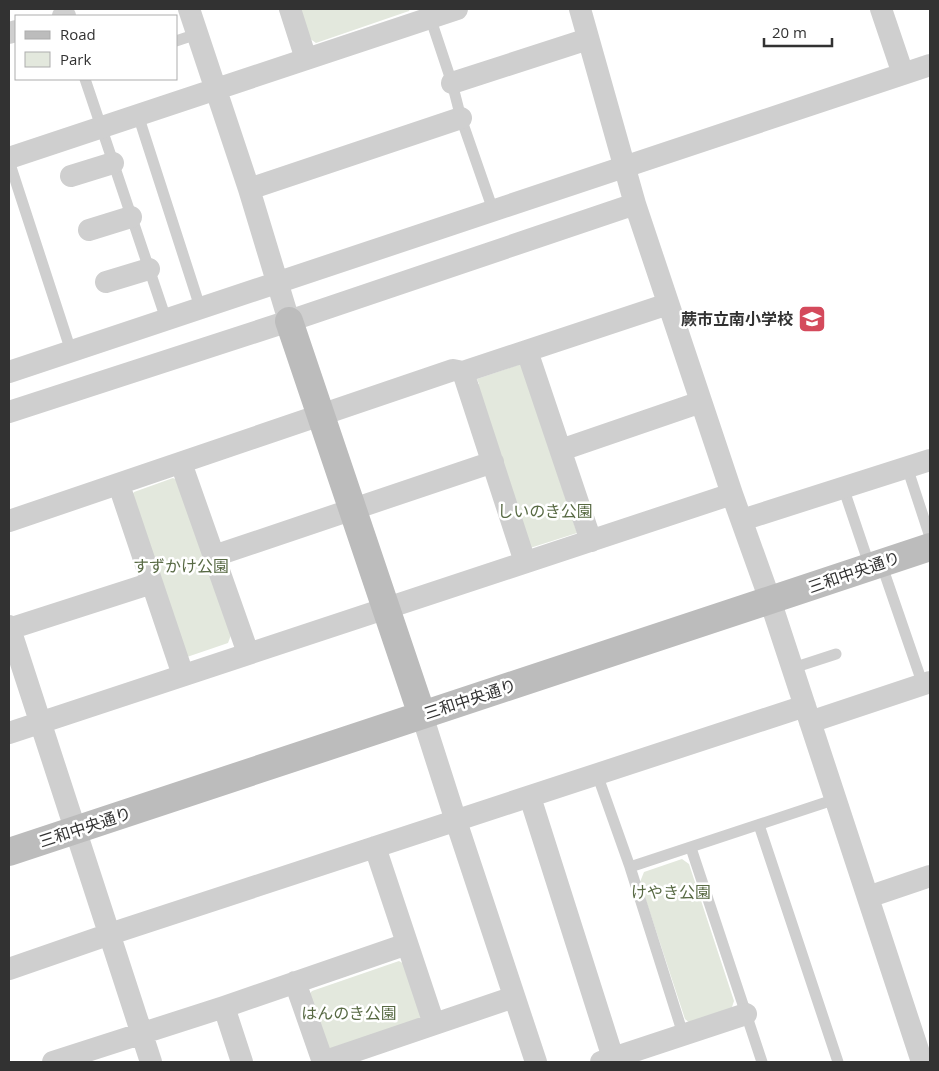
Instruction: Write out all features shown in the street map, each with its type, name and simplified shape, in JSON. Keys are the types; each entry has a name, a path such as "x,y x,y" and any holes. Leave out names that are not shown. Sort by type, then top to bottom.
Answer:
{"street":[{"path":"189,9 187,38 216,89 289,321 422,715 536,1062"},
{"path":"290,9 306,58"},
{"path":"9,159 306,58 429,13 456,9"},
{"path":"580,9 635,204 732,494 793,668 922,1062"},
{"path":"881,9 903,74"},
{"path":"452,83 588,39"},
{"path":"10,367 71,351 930,65"},
{"path":"249,189 461,118"},
{"path":"71,176 114,164"},
{"path":"9,412 289,321 635,204"},
{"path":"89,230 131,216"},
{"path":"106,282 149,269"},
{"path":"9,521 453,370 463,372 668,304"},
{"path":"528,351 591,541"},
{"path":"463,372 525,562"},
{"path":"560,450 701,402"},
{"path":"742,520 930,460"},
{"path":"214,556 493,462"},
{"path":"181,463 248,653"},
{"path":"119,485 183,675"},
{"path":"9,733 732,494"},
{"name":"三和中央通り","path":"9,852 930,547"},
{"path":"151,1062 9,628 152,583"},
{"path":"9,969 597,774 808,714 927,683"},
{"path":"530,797 607,1060 746,1014"},
{"path":"375,847 434,1024"},
{"path":"868,897 930,876"},
{"path":"53,1062 142,1034 407,944"},
{"path":"295,982 323,1062 514,996"},
{"path":"224,1006 242,1062"}],"lane":[{"path":"429,13 452,83 461,118 493,210"},
{"path":"85,80 166,319"},
{"path":"138,115 200,307"},
{"path":"9,159 71,351"},
{"path":"907,467 930,537"},
{"path":"843,488 927,683"},
{"path":"793,668 836,654"},
{"path":"597,774 630,867 683,1034"},
{"path":"630,867 836,800"},
{"path":"759,825 838,1062"},
{"path":"691,848 762,1062"}],"green space":[{"path":"299,9 410,9 409,11 316,43 309,38"},
{"name":"しいのき公園","path":"521,364 577,533 530,548 474,386 479,384 477,379"},
{"name":"すずかけ公園","path":"173,478 181,482 231,635 228,643 187,657 130,498 134,492"},
{"name":"けやき公園","path":"682,859 689,864 734,1001 731,1010 691,1024 685,1019 640,882 644,872"},
{"name":"はんのき公園","path":"399,961 406,965 424,1017 331,1054 307,997 312,991"}],"place":[{"name":"蕨市立南小学校","path":"812,319"}]}
